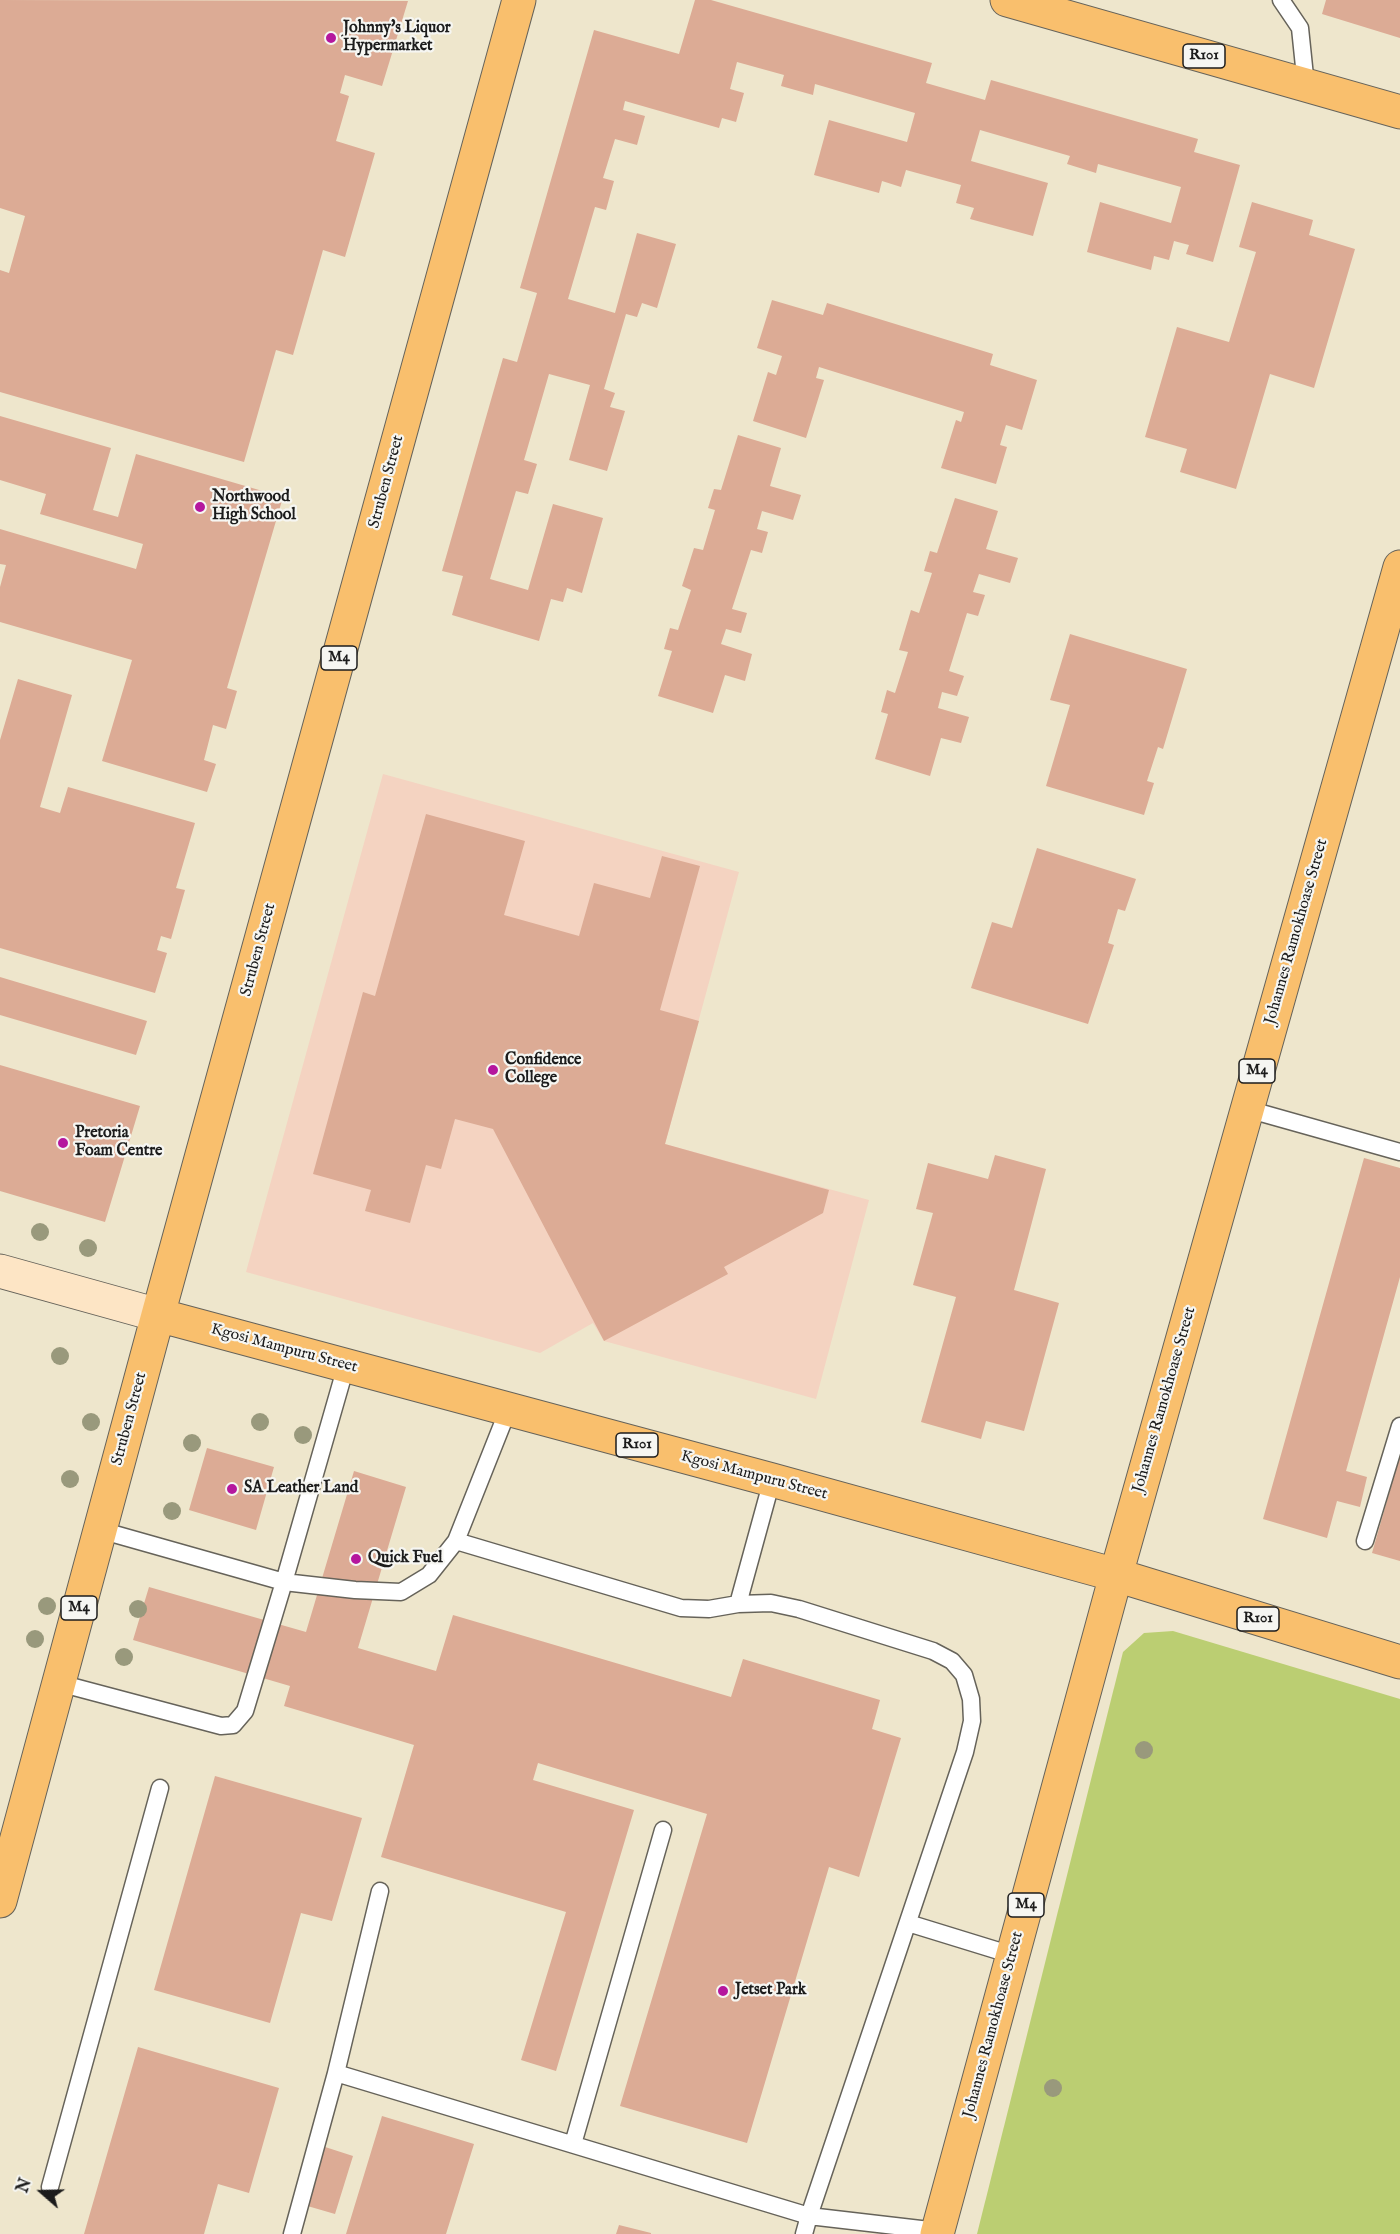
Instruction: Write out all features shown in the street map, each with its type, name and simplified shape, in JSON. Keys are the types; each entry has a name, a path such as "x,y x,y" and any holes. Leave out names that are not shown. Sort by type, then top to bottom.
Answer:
{"main road":[{"name":"Struben Street","path":"0,1901 158,1315 519,0"},
{"name":"R101","path":"1007,0 1075,9 1306,86 1400,112"},
{"name":"Johannes Ramokhoase Street","path":"937,2232 1116,1575 1400,567"},
{"name":"Kgosi Mampuru Street","path":"0,1271 1116,1575 1400,1662"}],"lane":[{"path":"1281,0 1300,28 1306,86"},
{"path":"1294,20 1300,0"},
{"path":"1247,1109 1400,1152"},
{"path":"59,1683 220,1725 233,1725 245,1711 346,1366"},
{"path":"100,1530 284,1582 356,1590 401,1592 429,1575 456,1541 508,1410"},
{"path":"1365,1541 1400,1426"},
{"path":"738,1604 772,1480"},
{"path":"456,1541 681,1608 709,1609 738,1604 771,1603 799,1609 922,1647 952,1661 964,1675 971,1699 972,1721 965,1752 804,2234"},
{"path":"50,2187 160,1788"},
{"path":"573,2144 663,1830"},
{"path":"292,2234 336,2073 380,1891"},
{"path":"908,1923 1012,1955"},
{"path":"336,2073 809,2216 937,2232"}],"shaded area":[{"name":"Confidence College","path":"383,774 739,872 665,1144 869,1200 816,1399 604,1341 593,1323 540,1353 246,1272"}],"green space":[{"path":"1173,1631 1400,1699 1400,2234 977,2234 1123,1652 1144,1633"}],"building":[{"path":"0,0 408,1 382,86 345,75 340,93 349,96 336,141 375,153 345,257 323,250 293,355 276,350 244,462 0,392 0,270 9,273 25,216 0,208"},
{"path":"695,0 711,0 932,63 926,83 985,100 991,80 1198,139 1194,152 1240,165 1213,262 1186,254 1189,245 1174,241 1169,260 1154,256 1151,270 1087,252 1100,202 1171,223 1181,187 1098,164 1096,173 1067,164 1070,156 980,130 971,161 1048,183 1033,236 970,219 974,208 956,203 961,185 906,170 901,187 882,181 879,193 814,175 829,120 907,142 915,113 815,84 813,95 781,86 784,75 737,62 730,89 744,93 736,122 722,118 719,128 625,101 623,110 645,116 637,145 615,139 603,178 614,181 606,210 595,207 568,299 615,313 637,233 676,244 657,308 642,303 637,317 626,314 604,389 615,393 610,407 625,411 607,471 569,460 590,385 549,374 524,460 537,464 528,494 516,491 490,579 528,590 553,504 603,518 582,593 567,588 563,602 551,599 539,641 452,615 463,576 442,571 503,358 517,362 537,293 520,288 594,30 679,54"},
{"path":"1326,0 1400,0 1400,38 1322,14"},
{"path":"1252,202 1313,220 1309,235 1355,249 1314,388 1270,374 1236,489 1180,472 1187,449 1145,437 1177,327 1229,342 1256,252 1239,247"},
{"path":"772,300 823,315 827,303 993,354 990,365 1037,380 1022,430 1006,425 1000,445 1007,447 996,484 941,468 956,420 961,422 964,412 819,367 816,378 824,380 806,438 753,421 768,372 776,375 782,356 757,348"},
{"path":"0,416 111,448 93,510 118,517 136,454 283,497 227,688 237,691 226,729 213,725 204,760 216,764 207,792 102,761 132,660 0,622 0,587 6,565 0,564 0,529 136,569 143,544 40,514 46,494 0,480"},
{"path":"738,435 781,448 770,486 801,495 793,520 762,511 757,529 768,532 762,553 751,550 732,609 747,613 741,633 726,629 721,644 752,654 745,681 725,675 713,713 658,696 672,651 664,649 670,628 678,630 691,590 682,586 694,548 703,550 715,510 708,508 714,489 721,490"},
{"path":"955,498 998,511 986,549 1018,558 1010,583 979,574 973,592 985,595 978,616 967,613 949,671 964,676 957,696 942,692 938,708 969,717 961,743 941,738 930,776 875,759 888,714 881,712 887,690 895,693 908,652 899,650 911,610 919,613 932,573 924,571 930,551 937,553"},
{"path":"1070,634 1187,669 1163,749 1158,747 1147,781 1154,783 1144,815 1046,786 1070,705 1050,700"},
{"path":"18,679 72,695 40,807 60,813 68,787 195,823 176,888 185,890 171,939 161,936 157,950 167,953 155,993 0,948 0,740"},
{"path":"426,814 525,841 504,915 579,936 594,883 650,898 662,856 700,866 660,1010 699,1021 665,1144 829,1190 823,1213 724,1267 728,1274 604,1341 493,1129 455,1119 441,1169 426,1165 410,1223 365,1211 371,1190 313,1174 363,992 375,996"},
{"path":"1037,848 1136,879 1125,911 1118,909 1108,943 1114,945 1088,1024 971,988 992,922 1012,928"},
{"path":"0,977 147,1021 136,1055 0,1015"},
{"path":"0,1065 140,1106 105,1222 0,1191"},
{"path":"995,1155 1046,1169 1014,1290 1059,1303 1024,1431 986,1421 981,1439 921,1422 956,1297 913,1285 933,1213 916,1209 928,1163 988,1179"},
{"path":"1364,1158 1400,1168 1400,1277 1346,1471 1367,1477 1360,1507 1337,1501 1327,1538 1263,1519"},
{"name":"SA Leather Land","path":"207,1448 274,1467 256,1530 189,1510"},
{"path":"1400,1459 1400,1561 1372,1553"},
{"name":"Jetset Park","path":"354,1471 406,1487 358,1648 436,1671 453,1615 731,1697 743,1659 880,1700 872,1729 901,1738 859,1877 829,1867 747,2143 620,2106 707,1814 538,1763 533,1780 634,1810 556,2071 521,2060 566,1912 381,1857 414,1745 284,1706 290,1686 133,1640 149,1587 306,1632"},
{"path":"215,1776 362,1818 332,1921 301,1913 270,2023 154,1990"},
{"path":"138,2047 279,2088 249,2193 218,2184 204,2234 84,2234"},
{"path":"382,2116 474,2144 446,2234 346,2234"},
{"path":"322,2146 353,2156 335,2214 304,2205"},
{"path":"619,2225 651,2233 651,2234 616,2234"}],"place":[{"name":"Johnny's Liquor Hypermarket","path":"331,38"},
{"name":"Northwood High School","path":"200,507"},
{"name":"Confidence College","path":"493,1070"},
{"name":"Pretoria Foam Centre","path":"63,1143"},
{"name":"SA Leather Land","path":"232,1489"},
{"name":"Quick Fuel","path":"356,1559"},
{"name":"Jetset Park","path":"723,1991"}]}
